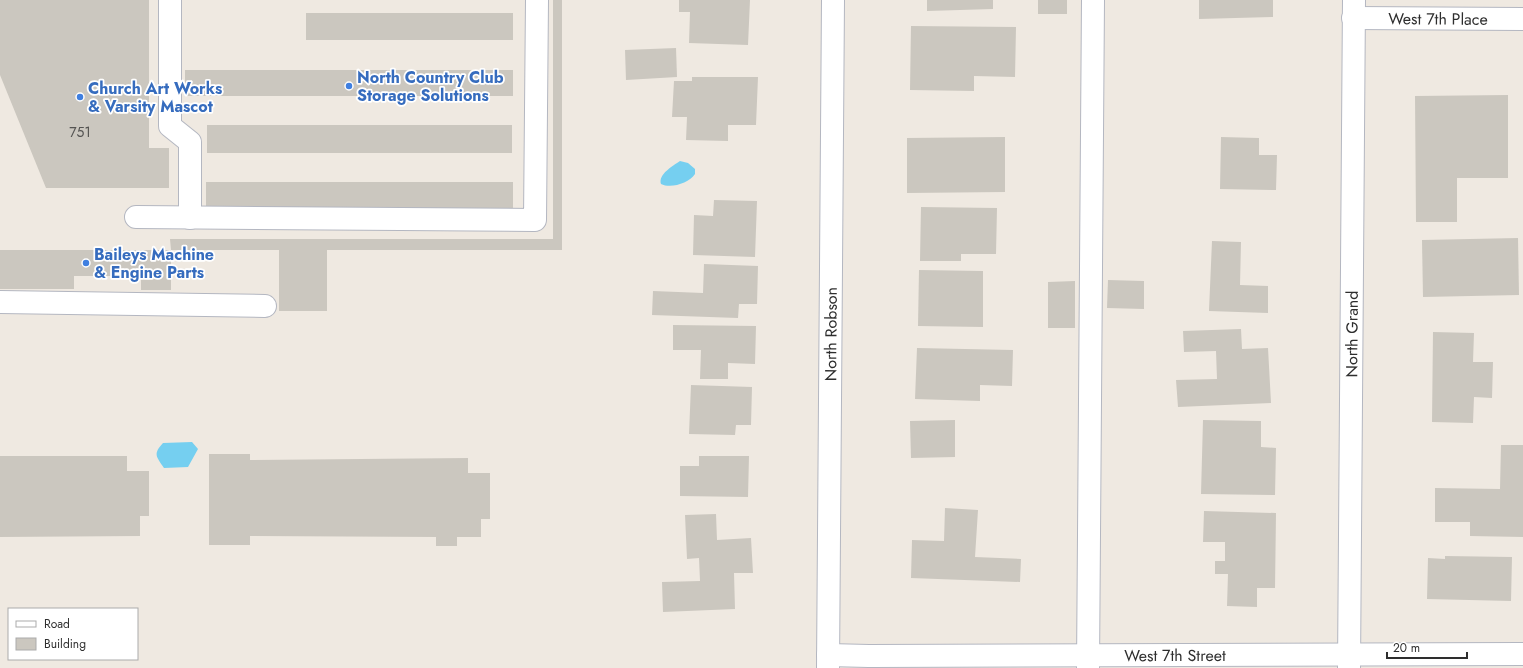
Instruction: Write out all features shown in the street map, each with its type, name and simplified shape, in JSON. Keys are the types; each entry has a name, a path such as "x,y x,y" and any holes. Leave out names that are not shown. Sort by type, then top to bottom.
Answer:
{"street":[{"path":"170,0 170,126 190,142 190,218"},
{"path":"136,217 535,220 537,0"},
{"name":"North Robson","path":"828,662 833,0"},
{"path":"1088,662 1094,0"},
{"name":"West 7th Place","path":"1354,9 1523,19"},
{"name":"North Grand","path":"1349,661 1354,9"},
{"path":"0,302 265,306"},
{"name":"West 7th Street","path":"828,662 869,656 1088,662 1349,661 1523,654"}],"water":[{"path":"680,161 688,163 695,169 695,174 689,180 680,184 670,186 661,184 664,174"},
{"path":"192,442 198,449 188,467 164,468 157,455 158,450 163,443"}],"building":[{"path":"0,0 149,0 149,148 169,148 169,188 46,188 0,75"},
{"path":"553,0 562,0 562,250 327,250 327,311 279,311 279,250 171,250 170,239 553,239"},
{"path":"679,0 750,0 748,45 689,43 690,12 679,12"},
{"path":"927,0 993,0 993,9 927,11"},
{"path":"1038,0 1067,0 1067,14 1038,14"},
{"path":"1199,0 1273,0 1273,17 1199,19"},
{"path":"306,13 513,13 513,40 306,40"},
{"path":"911,26 1016,27 1015,77 974,76 974,91 910,90"},
{"path":"676,48 677,77 626,80 625,50"},
{"path":"185,70 513,70 513,96 185,96"},
{"path":"692,77 758,77 756,125 728,125 728,141 686,140 687,117 672,117 674,81 692,81"},
{"path":"1508,95 1508,178 1457,178 1457,222 1416,222 1415,96"},
{"path":"207,125 512,125 512,153 207,153"},
{"path":"1005,137 1005,192 907,193 907,138"},
{"path":"1221,137 1259,138 1259,155 1277,155 1276,190 1220,189"},
{"path":"206,182 513,182 513,208 206,208"},
{"path":"714,200 757,201 755,257 693,255 694,215 713,216"},
{"path":"921,207 997,208 996,254 961,254 961,261 920,261"},
{"path":"1518,238 1519,295 1423,297 1422,240"},
{"path":"1212,241 1241,242 1240,285 1268,286 1268,313 1209,311"},
{"name":"Baileys Machine & Engine Parts","path":"0,250 171,250 171,290 141,290 141,276 74,276 74,289 0,289"},
{"path":"704,264 758,266 757,304 739,304 738,318 652,315 653,291 703,293"},
{"path":"919,270 983,271 983,327 918,326"},
{"path":"1108,280 1144,281 1144,309 1107,308"},
{"path":"1075,281 1075,328 1048,328 1048,282"},
{"path":"673,325 756,326 755,364 728,363 728,379 700,379 701,350 673,350"},
{"path":"1241,329 1242,349 1268,348 1271,403 1178,407 1176,380 1217,379 1216,351 1184,352 1183,331"},
{"path":"1433,332 1474,333 1473,362 1493,362 1492,398 1474,397 1473,423 1432,422"},
{"path":"917,348 1013,350 1012,386 980,385 980,401 915,399"},
{"path":"691,385 752,387 751,425 736,425 735,435 689,434"},
{"path":"955,420 955,457 911,458 910,421"},
{"path":"1203,420 1261,421 1261,447 1276,448 1275,495 1201,494"},
{"path":"1501,445 1523,445 1523,537 1470,536 1470,522 1435,522 1435,488 1500,489"},
{"path":"209,454 250,454 250,460 468,458 468,473 490,473 490,519 481,519 481,537 457,537 457,546 436,546 436,537 250,536 250,545 209,545"},
{"path":"0,456 127,456 127,471 149,471 149,516 140,516 140,536 0,537"},
{"path":"699,456 749,456 748,497 680,496 680,466 699,466"},
{"path":"945,508 978,510 975,557 1021,559 1020,582 911,578 912,540 944,541"},
{"path":"1204,511 1276,513 1275,588 1257,588 1257,607 1227,606 1228,574 1215,574 1215,561 1225,561 1225,542 1203,542"},
{"path":"716,514 717,540 751,538 753,573 734,573 735,609 663,612 662,582 700,581 699,558 687,559 685,515"},
{"path":"1445,556 1512,557 1511,601 1427,599 1428,558 1445,559"}],"place":[{"name":"North Country Club Storage Solutions","path":"349,86"},
{"name":"Church Art Works & Varsity Mascot","path":"80,97"},
{"name":"Baileys Machine & Engine Parts","path":"86,263"}]}
